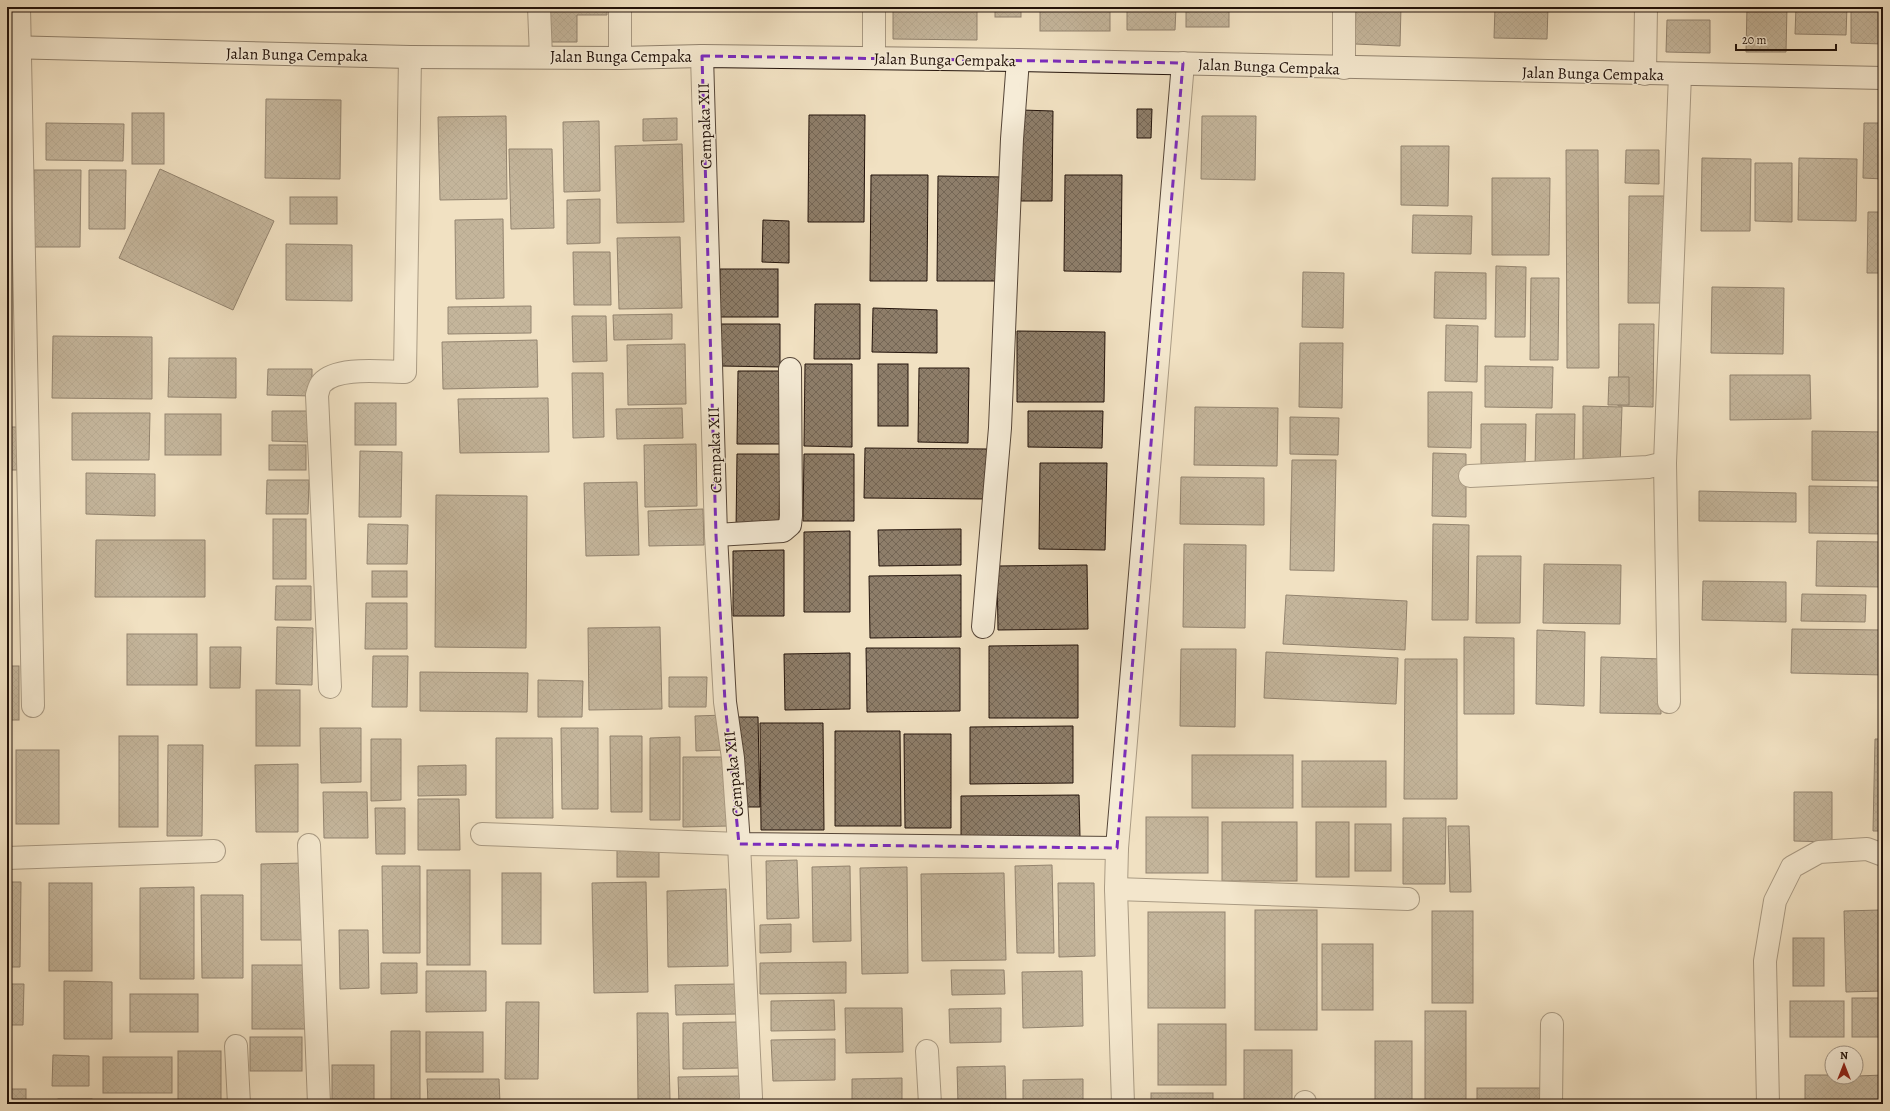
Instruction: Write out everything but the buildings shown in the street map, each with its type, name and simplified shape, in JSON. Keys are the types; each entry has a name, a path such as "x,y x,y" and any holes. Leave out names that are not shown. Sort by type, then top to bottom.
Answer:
{"street":[{"path":"18,7 14,47 33,706"},
{"path":"539,7 541,57"},
{"path":"620,7 620,58"},
{"path":"874,7 874,58"},
{"path":"1344,7 1344,68"},
{"path":"1645,74 1646,7"},
{"name":"Jalan Bunga Cempaka","path":"14,47 410,57 620,58 702,56 1018,60 1344,68 1883,78"},
{"name":"Cempaka XII","path":"702,56 716,535 725,702 733,758 739,844 751,1096 750,1104"},
{"path":"330,687 317,395 321,384 333,375 355,372 405,372 410,57"},
{"path":"983,626 1000,428 1012,139 1018,60"},
{"path":"1123,1104 1116,889 1117,848 1183,63"},
{"path":"1669,702 1665,463 1680,74"},
{"path":"716,535 783,531 790,526 790,369"},
{"path":"1470,476 1648,468 1665,463"},
{"path":"482,834 739,844 1117,848"},
{"path":"309,845 319,1104"},
{"path":"1768,1104 1765,961 1775,901 1792,867 1819,852 1867,849 1883,855"},
{"path":"7,858 214,851"},
{"path":"1116,889 1408,899"},
{"path":"1551,1104 1552,1024"},
{"path":"236,1046 239,1104"},
{"path":"927,1051 930,1104"}],"highlighted area":[{"path":"702,56 1183,63 1117,848 739,844 725,702 716,535"}]}
